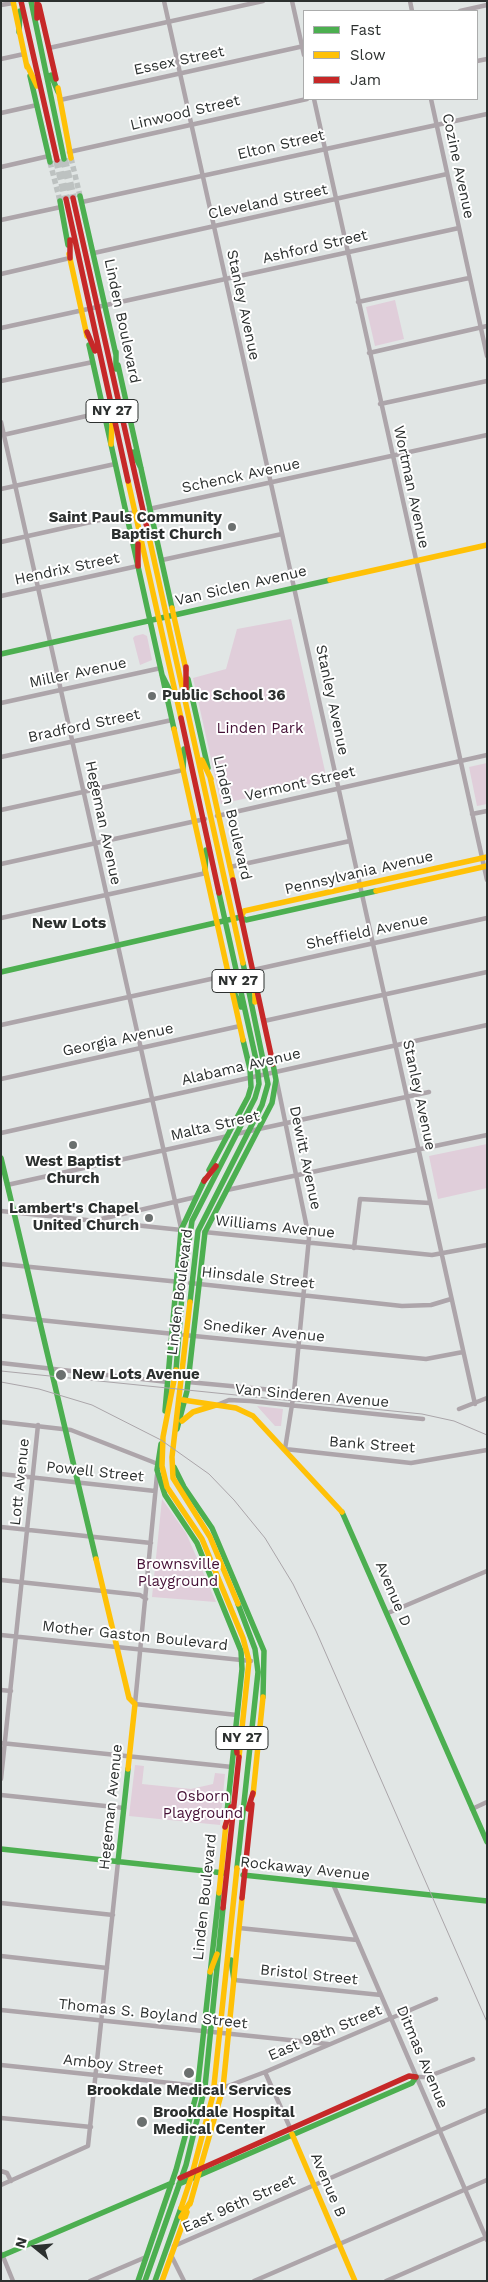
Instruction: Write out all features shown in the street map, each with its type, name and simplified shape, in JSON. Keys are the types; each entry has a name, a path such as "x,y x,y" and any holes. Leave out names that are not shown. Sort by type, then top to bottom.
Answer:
{"main road":[{"path":"19,32 20,1"},
{"path":"20,1 57,160"},
{"path":"31,1 44,62 68,156"},
{"path":"38,1 38,32"},
{"path":"38,1 60,100 68,156"},
{"path":"13,2 50,159"},
{"path":"44,62 58,92"},
{"path":"27,65 43,100"},
{"name":"Linden Boulevard","path":"81,199 276,1072 272,1103 227,1190 202,1232"},
{"name":"Linden Boulevard","path":"65,201 258,1076 255,1098 197,1211 190,1230 171,1399 157,1467 165,1495 197,1543 238,1640 242,1660 198,2086 175,2184 145,2281"},
{"name":"Linden Boulevard","path":"65,201 70,258 251,1078 248,1097 204,1181 181,1230 171,1334 162,1466 167,1487 202,1539 243,1638 249,1661 206,2087 181,2177 175,2184 138,2281"},
{"name":"Linden Boulevard","path":"65,201 98,307 267,1074 266,1098 209,1206 202,1232 174,1435 173,1478 210,1537 252,1638 258,1661 215,2087 191,2178 155,2281"},
{"path":"70,258 71,225"},
{"path":"87,332 102,366"},
{"path":"116,352 116,386"},
{"path":"111,444 112,413"},
{"path":"128,440 141,468"},
{"path":"138,530 138,566"},
{"name":"Van Siclen Avenue","path":"1,654 487,544"},
{"path":"186,668 187,707"},
{"path":"162,675 177,705"},
{"path":"184,737 184,770"},
{"path":"196,749 211,779"},
{"path":"206,871 207,840"},
{"name":"Pennsylvania Avenue","path":"241,917 244,911 484,857"},
{"name":"Pennsylvania Avenue","path":"1,972 241,917 246,920 485,867"},
{"path":"255,980 255,1016"},
{"path":"231,986 247,1020"},
{"path":"204,1181 226,1155"},
{"path":"1,1158 129,1698 135,1704"},
{"name":"Linden Boulevard","path":"174,1435 180,1423 188,1382 194,1336 196,1284"},
{"name":"Van Sinderen Avenue","path":"171,1399 217,1405"},
{"path":"180,1423 193,1412 217,1405"},
{"name":"Avenue D","path":"217,1405 236,1408 253,1416 345,1515 487,1842"},
{"name":"Linden Boulevard","path":"162,2281 191,2201 223,2088 266,1662 259,1638 212,1528 184,1487 174,1469 172,1458"},
{"name":"Hegeman Avenue","path":"118,1862 135,1704"},
{"path":"235,1732 238,1771"},
{"path":"225,1827 236,1791"},
{"path":"242,1826 253,1793"},
{"name":"Rockaway Avenue","path":"1,1849 487,1901"},
{"path":"210,1972 221,1943"},
{"path":"230,1950 234,1980"},
{"path":"181,2177 202,2166 412,2083 416,2077"},
{"path":"2,2255 191,2178 291,2131"},
{"name":"Avenue B","path":"291,2131 355,2281"},
{"path":"173,2230 191,2201"}],"street":[{"name":"Stanley Avenue","path":"164,1 474,1404"},
{"path":"49,48 263,1"},
{"path":"292,1 303,46"},
{"path":"1,5 13,2"},
{"path":"464,10 487,5"},
{"name":"Essex Street","path":"60,100 303,46"},
{"path":"1,59 24,54"},
{"name":"Linwood Street","path":"68,156 191,124 303,100"},
{"name":"Wortman Avenue","path":"314,100 460,761 484,857 487,880"},
{"name":"Cozine Avenue","path":"431,100 487,356"},
{"path":"1,113 37,105"},
{"name":"Elton Street","path":"81,199 203,176 487,114"},
{"path":"1,167 50,159"},
{"name":"Cleveland Street","path":"94,253 447,174"},
{"path":"1,220 65,201"},
{"name":"Ashford Street","path":"1,328 458,228"},
{"path":"1,274 70,258"},
{"path":"358,302 469,278"},
{"path":"369,353 487,326"},
{"path":"1,381 93,362"},
{"path":"380,404 487,381"},
{"path":"3,435 104,412"},
{"name":"Hegeman Avenue","path":"1,422 181,1230"},
{"name":"Schenck Avenue","path":"1,542 487,435"},
{"path":"1,489 115,464"},
{"path":"162,560 282,534"},
{"name":"Hendrix Street","path":"1,596 138,566"},
{"name":"Miller Avenue","path":"1,703 161,668"},
{"name":"Bradford Street","path":"1,757 172,720"},
{"name":"Vermont Street","path":"1,864 487,755"},
{"path":"1,810 184,770"},
{"path":"472,814 487,811"},
{"path":"230,867 350,841"},
{"path":"1,918 206,871"},
{"name":"Sheffield Avenue","path":"253,970 487,918"},
{"path":"264,1021 487,972"},
{"path":"1,1025 229,975"},
{"name":"Alabama Avenue","path":"1,1133 487,1025"},
{"name":"Georgia Avenue","path":"1,1079 240,1026"},
{"name":"Dewitt Avenue","path":"276,1080 308,1243 294,1392 285,1450"},
{"name":"Malta Street","path":"7,1185 429,1092"},
{"path":"227,1190 487,1135"},
{"path":"97,1220 196,1197"},
{"path":"354,1248 360,1199 430,1203"},
{"name":"Williams Avenue","path":"1,1211 422,1254 441,1254 487,1245"},
{"name":"Hinsdale Street","path":"1,1264 402,1306 431,1305 451,1299"},
{"name":"Snediker Avenue","path":"1,1316 426,1360 463,1352"},
{"path":"1,1363 168,1382"},
{"name":"Van Sinderen Avenue","path":"188,1382 294,1392"},
{"path":"459,1409 487,1398"},
{"name":"Van Sinderen Avenue","path":"217,1405 231,1400 423,1419"},
{"path":"1,1422 78,1432 157,1467"},
{"name":"Lott Avenue","path":"1,1779 3,1743 11,1691 38,1426"},
{"name":"Bank Street","path":"285,1450 410,1463 487,1450"},
{"name":"Hegeman Avenue","path":"135,1704 157,1467"},
{"name":"Powell Street","path":"1,1474 156,1491"},
{"path":"1,1527 151,1543"},
{"path":"388,1613 487,1571"},
{"path":"1,1580 140,1595 146,1599"},
{"name":"Mother Gaston Boulevard","path":"1,1635 266,1662"},
{"path":"1,1690 11,1691"},
{"path":"135,1704 237,1715"},
{"path":"3,1743 232,1767"},
{"path":"1,1796 124,1808"},
{"path":"472,1808 487,1802"},
{"name":"Hegeman Avenue","path":"11,2180 88,2146 97,2076 118,1862"},
{"name":"Ditmas Avenue","path":"333,1884 486,2238"},
{"path":"1,1903 113,1915"},
{"path":"239,1928 357,1940"},
{"path":"1,1956 107,1968"},
{"name":"Bristol Street","path":"234,1980 381,1995"},
{"name":"East 98th Street","path":"223,2088 436,1999"},
{"name":"Thomas S. Boyland Street","path":"1,2010 328,2044"},
{"path":"303,2042 306,2054"},
{"path":"416,2077 427,2077 473,2059"},
{"name":"Amboy Street","path":"1,2065 223,2088"},
{"name":"Avenue B","path":"265,2072 291,2131"},
{"name":"East 96th Street","path":"154,2255 487,2110"},
{"path":"1,2118 91,2127"},
{"path":"1,2171 8,2173 11,2180 1,2185"},
{"path":"254,2281 487,2180"},
{"path":"386,2281 486,2238"},
{"path":"166,2249 184,2281"},
{"path":"2,2255 13,2281"},
{"path":"90,2281 146,2258"}],"green space":[{"path":"395,300 404,339 375,346 366,307"},
{"name":"Linden Park","path":"291,619 327,780 221,804 193,678 226,669 237,629"},
{"path":"143,634 147,636 152,660 140,665 133,638"},
{"path":"487,763 487,804 477,806 469,767"},
{"path":"487,1144 487,1188 438,1199 429,1156"},
{"path":"257,1406 283,1409 281,1426 275,1426"},
{"name":"Brownsville Playground","path":"162,1499 186,1533 216,1602 152,1597"},
{"name":"Osborn Playground","path":"135,1765 144,1766 142,1784 191,1789 213,1784 215,1773 225,1774 220,1825 129,1816"}],"tunnel":[{"path":"71,158 80,196"},
{"path":"64,159 73,198"},
{"path":"57,160 66,199"},
{"path":"50,162 60,201"}],"railway":[{"path":"1,1371 422,1414 454,1421 487,1435"},
{"path":"1,1382 39,1389 92,1405 161,1440 209,1474 234,1500 265,1538 293,1584 316,1631 487,2022"}],"traffic: fast":[{"path":"31,1 64,159"},
{"path":"19,32 20,11"},
{"path":"51,75 58,92"},
{"path":"30,76 50,162"},
{"path":"80,196 116,355"},
{"path":"60,201 68,245"},
{"path":"89,345 174,729"},
{"path":"116,352 116,369"},
{"path":"118,365 172,608"},
{"path":"133,452 141,468"},
{"path":"1,654 330,580"},
{"path":"162,675 170,691"},
{"path":"188,679 208,768"},
{"path":"183,770 184,749"},
{"path":"205,870 206,850"},
{"path":"1,972 241,917 246,920 376,891"},
{"path":"176,1370 183,1283 192,1221 255,1098 259,1084 257,1064 219,893"},
{"path":"190,1302 198,1231 262,1105 268,1084 243,963"},
{"path":"231,986 241,1007"},
{"path":"209,1170 248,1097 251,1087 250,1069 243,1040"},
{"path":"177,1429 187,1391 205,1232 272,1103 276,1080 273,1064"},
{"path":"1,1158 96,1559"},
{"path":"165,1411 181,1230 205,1179"},
{"path":"161,1444 157,1470 165,1495 197,1543 241,1651 242,1669 235,1735"},
{"path":"174,1467 184,1487 212,1528 264,1651 263,1697"},
{"path":"342,1512 487,1842"},
{"path":"237,1868 258,1672 255,1649 238,1604"},
{"path":"227,1812 234,1746"},
{"path":"118,1862 128,1769"},
{"path":"1,1849 224,1873"},
{"path":"243,1875 487,1901"},
{"path":"138,2281 176,2170 197,2092 219,1893"},
{"path":"145,2281 186,2165 205,2087 223,1908"},
{"path":"231,1960 234,1980"},
{"path":"179,2184 412,2083 416,2077"},
{"path":"1,2256 172,2183"},
{"path":"155,2281 181,2208"}],"traffic: slow":[{"path":"13,1 27,67"},
{"path":"27,65 37,86"},
{"path":"58,88 71,158"},
{"path":"69,254 87,336"},
{"path":"111,444 112,425"},
{"path":"128,481 181,718"},
{"path":"149,537 243,963"},
{"path":"330,580 487,545"},
{"path":"172,608 186,670"},
{"path":"174,729 243,1040"},
{"path":"202,760 211,779"},
{"path":"210,777 233,880"},
{"path":"241,917 244,911 487,857"},
{"path":"376,891 487,866"},
{"path":"255,980 255,1002"},
{"path":"190,1302 172,1457 173,1478 210,1537 238,1604"},
{"path":"176,1370 163,1437 162,1466 167,1487 202,1539 243,1638 249,1661 239,1757"},
{"path":"183,1400 236,1408 253,1416 342,1512"},
{"path":"182,1421 193,1412 216,1405"},
{"path":"96,1559 129,1698 135,1704 128,1769"},
{"path":"253,1795 263,1697"},
{"path":"219,1893 226,1824"},
{"path":"181,2208 213,2095 237,1868"},
{"path":"190,2204 223,2088 242,1898"},
{"path":"210,1972 217,1954"},
{"path":"292,2134 355,2281"},
{"path":"181,2217 191,2201"},
{"path":"162,2281 187,2212"}],"traffic: jam":[{"path":"21,1 57,160"},
{"path":"37,1 37,18"},
{"path":"39,5 56,79"},
{"path":"73,198 149,537"},
{"path":"66,199 128,481"},
{"path":"70,240 70,258"},
{"path":"87,332 95,351"},
{"path":"138,544 138,566"},
{"path":"186,667 186,690"},
{"path":"181,718 219,893"},
{"path":"233,880 273,1064"},
{"path":"204,1181 216,1166"},
{"path":"235,1732 237,1753"},
{"path":"223,1908 239,1757"},
{"path":"248,1809 253,1793"},
{"path":"242,1898 252,1804"},
{"path":"225,1827 231,1807"},
{"path":"180,2178 409,2076 416,2077"}],"place":[{"name":"Saint Pauls Community Baptist Church","path":"232,527"},
{"name":"Public School 36","path":"152,696"},
{"name":"West Baptist Church","path":"73,1145"},
{"name":"Lambert's Chapel United Church","path":"149,1218"},
{"name":"New Lots Avenue","path":"61,1375"},
{"name":"Brookdale Medical Services","path":"189,2073"},
{"name":"Brookdale Hospital Medical Center","path":"142,2122"}],"district":[{"name":"New Lots","path":"69,923"}]}
